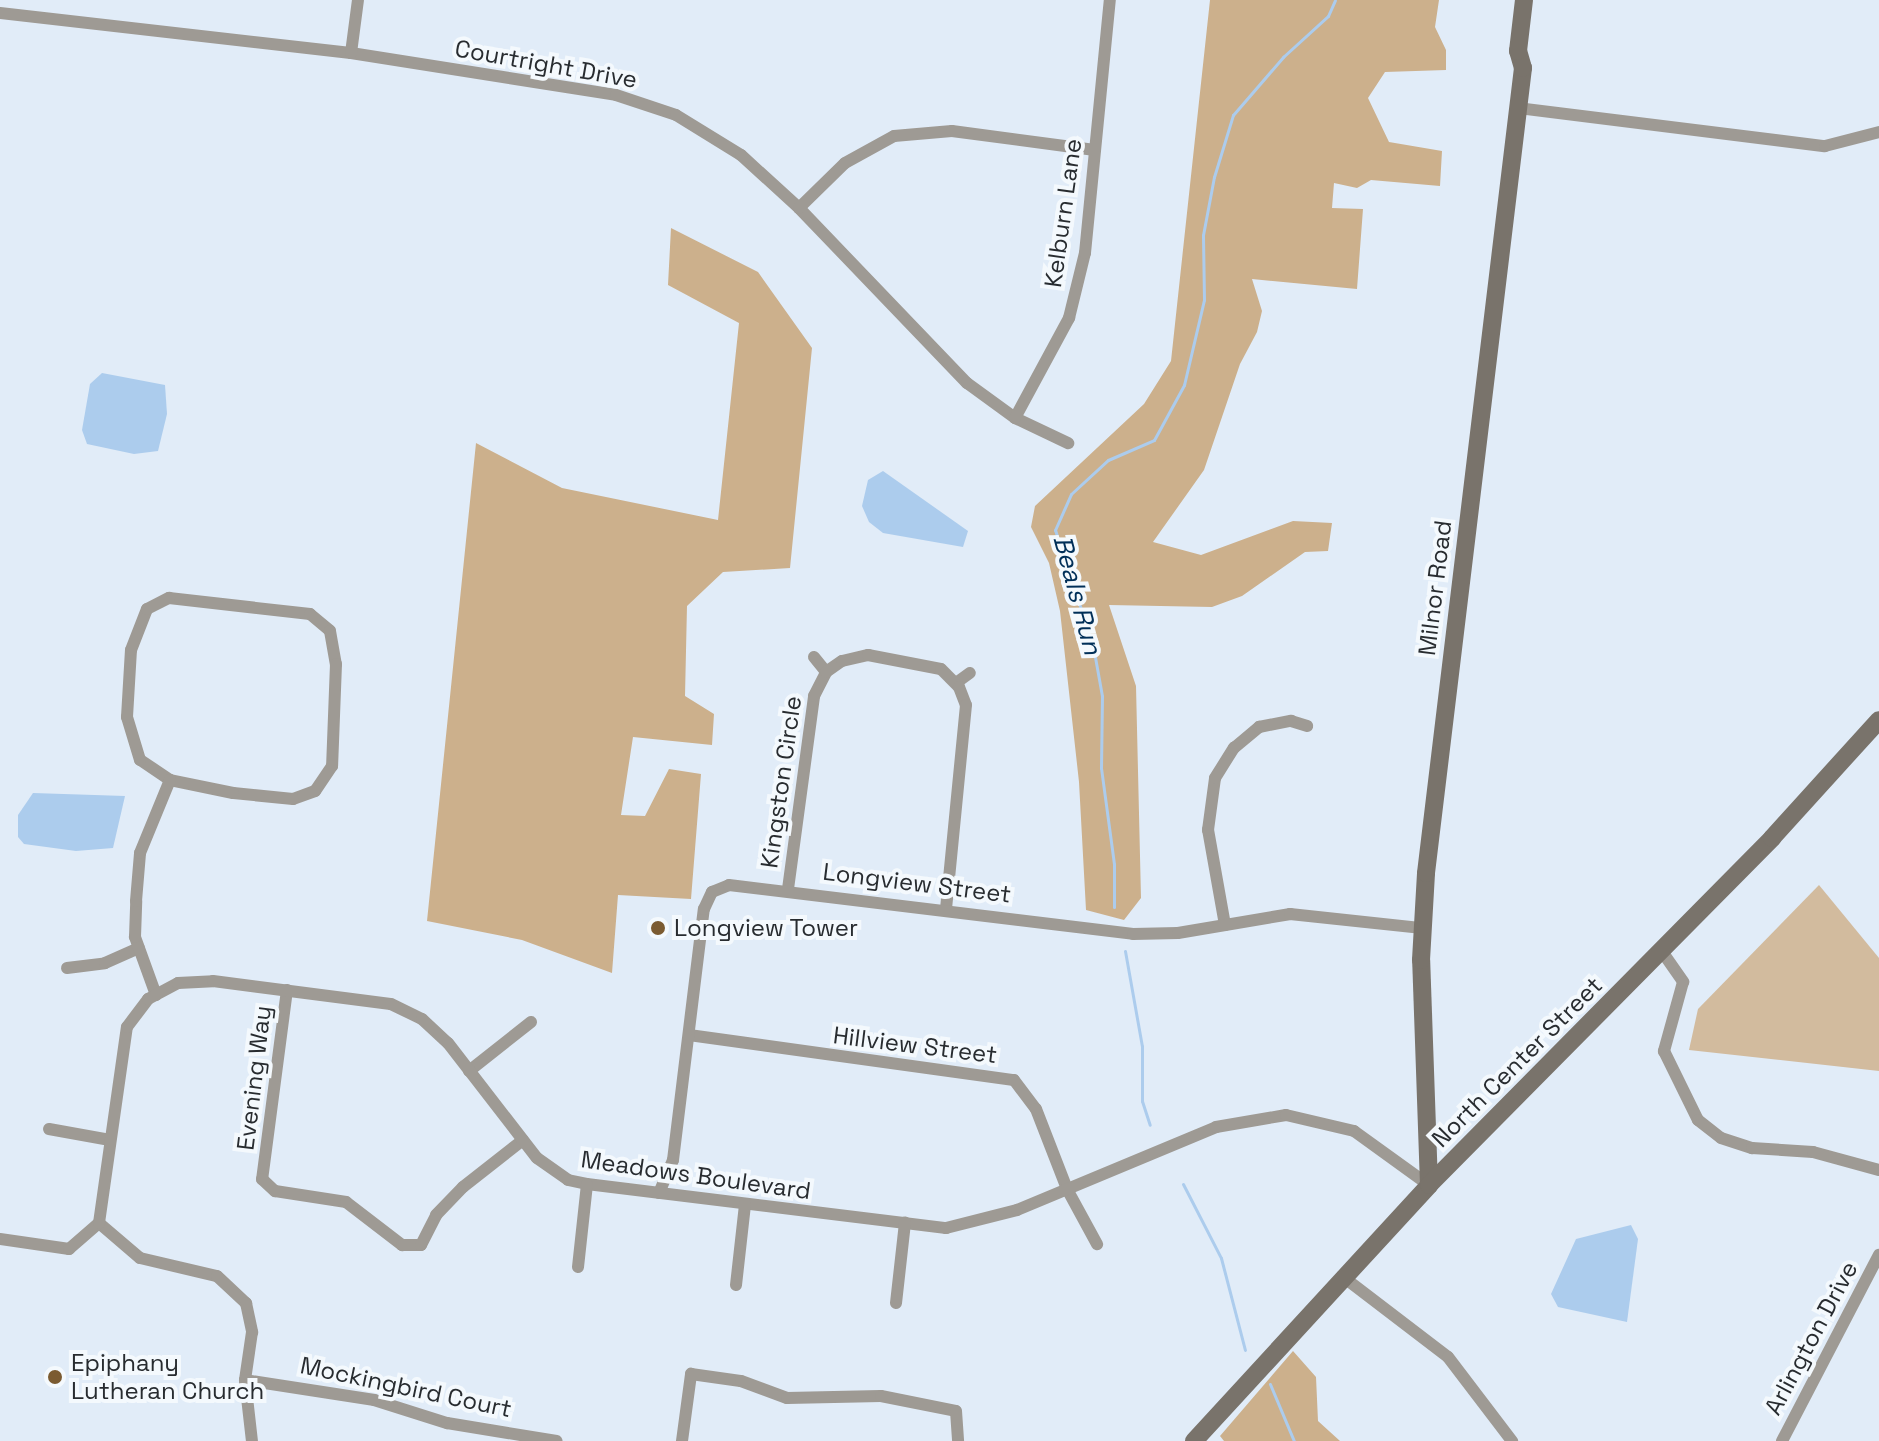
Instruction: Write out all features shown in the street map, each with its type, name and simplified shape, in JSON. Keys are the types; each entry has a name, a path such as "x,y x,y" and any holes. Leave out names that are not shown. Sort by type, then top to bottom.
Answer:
{"main road":[{"name":"Milnor Road","path":"1429,1185 1422,928 1518,108 1524,0"},
{"name":"North Center Street","path":"1194,1441 1342,1276 1661,950 1879,720"}],"street":[{"path":"351,53 358,0"},
{"name":"Kelburn Lane","path":"1015,418 1069,318 1085,253 1110,0"},
{"name":"Courtright Drive","path":"0,13 351,53 616,95 676,115 741,155 799,208 967,383 1015,418 1068,443"},
{"path":"1518,108 1825,146 1879,132"},
{"path":"799,208 845,163 894,136 952,131 1095,150"},
{"path":"178,597 310,614 321,620 336,643 336,673 332,766 315,791 293,799 170,780 140,760 127,717 131,650 147,609 157,601 178,597"},
{"name":"Kingston Circle","path":"788,889 814,696 826,672 842,661 868,655 930,665 956,683"},
{"path":"814,657 826,672"},
{"path":"946,909 968,716 956,683 970,673"},
{"path":"1225,925 1208,830 1215,778 1234,748 1259,727 1291,721 1307,726"},
{"path":"156,995 139,948 136,901 140,853 170,780"},
{"name":"Longview Street","path":"659,1193 673,1160 704,909 712,892 729,885 788,889 1156,935 1290,914 1422,928"},
{"path":"67,968 105,963 139,948"},
{"path":"1661,950 1683,982 1664,1051 1698,1120 1721,1138 1752,1148 1813,1152 1879,1170"},
{"name":"Meadows Boulevard","path":"99,1223 127,1027 156,995 178,983 213,981 391,1004 422,1019 469,1071 523,1140 568,1180 587,1184 946,1228 982,1223 1216,1127 1286,1115 1354,1131 1429,1185"},
{"name":"Evening Way","path":"287,990 262,1179 275,1191 346,1202 402,1245 421,1245 436,1215 463,1187 523,1140"},
{"path":"469,1071 531,1022"},
{"name":"Hillview Street","path":"689,1035 1014,1080 1036,1109 1067,1189 1097,1244"},
{"path":"49,1129 110,1140"},
{"path":"578,1267 587,1184"},
{"path":"736,1285 745,1205"},
{"path":"0,1239 69,1249 99,1223 140,1258 217,1276 246,1303 252,1332 245,1380 252,1441"},
{"path":"896,1303 905,1223"},
{"name":"Arlington Drive","path":"1782,1441 1879,1255"},
{"path":"1342,1276 1448,1357 1512,1441"},
{"path":"682,1441 691,1374 741,1381 787,1398 881,1396 956,1411 958,1441"},
{"name":"Mockingbird Court","path":"245,1380 359,1397 447,1423 515,1437 557,1441"}],"shaded area":[{"path":"1210,0 1439,0 1435,27 1446,50 1446,70 1385,72 1368,98 1389,142 1442,151 1440,186 1371,180 1357,188 1334,183 1332,208 1363,209 1357,289 1252,279 1262,311 1257,332 1240,364 1204,470 1153,542 1201,555 1293,521 1332,523 1328,551 1305,552 1242,596 1212,607 1109,605 1136,686 1141,898 1124,920 1086,910 1079,782 1060,611 1049,563 1031,527 1035,506 1144,404 1171,361"},
{"path":"671,228 758,272 812,348 790,568 723,572 687,606 685,696 714,714 712,745 633,737 621,815 645,816 669,769 701,774 691,899 618,895 612,973 522,940 427,921 476,443 562,488 718,520 739,323 668,285"},
{"path":"1819,885 1879,958 1879,1071 1689,1050 1698,1009"},
{"path":"1293,1351 1316,1377 1318,1421 1340,1441 1224,1441 1220,1436"}],"water":[{"path":"102,373 165,385 167,414 158,451 134,454 87,444 82,430 90,384"},
{"path":"883,471 968,531 963,547 883,533 869,522 862,506 868,480"},
{"path":"33,793 125,796 113,848 76,851 24,844 18,837 18,815"},
{"path":"1631,1225 1638,1239 1627,1322 1558,1307 1551,1294 1576,1239"}],"waterway":[{"name":"Beals Run","path":"1114,907 1114,864 1101,768 1102,696 1093,646 1055,530 1071,494 1108,460 1154,440 1184,385 1204,300 1203,235 1214,177 1233,115 1283,57 1328,16 1335,0"},
{"name":"Beals Run","path":"1125,951 1142,1046 1142,1101 1150,1125"},
{"name":"Beals Run","path":"1183,1184 1221,1258 1245,1350"},
{"name":"Beals Run","path":"1270,1384 1294,1441"}],"place":[{"name":"Longview Tower","path":"658,928"},
{"name":"Epiphany Lutheran Church","path":"55,1377"}]}
